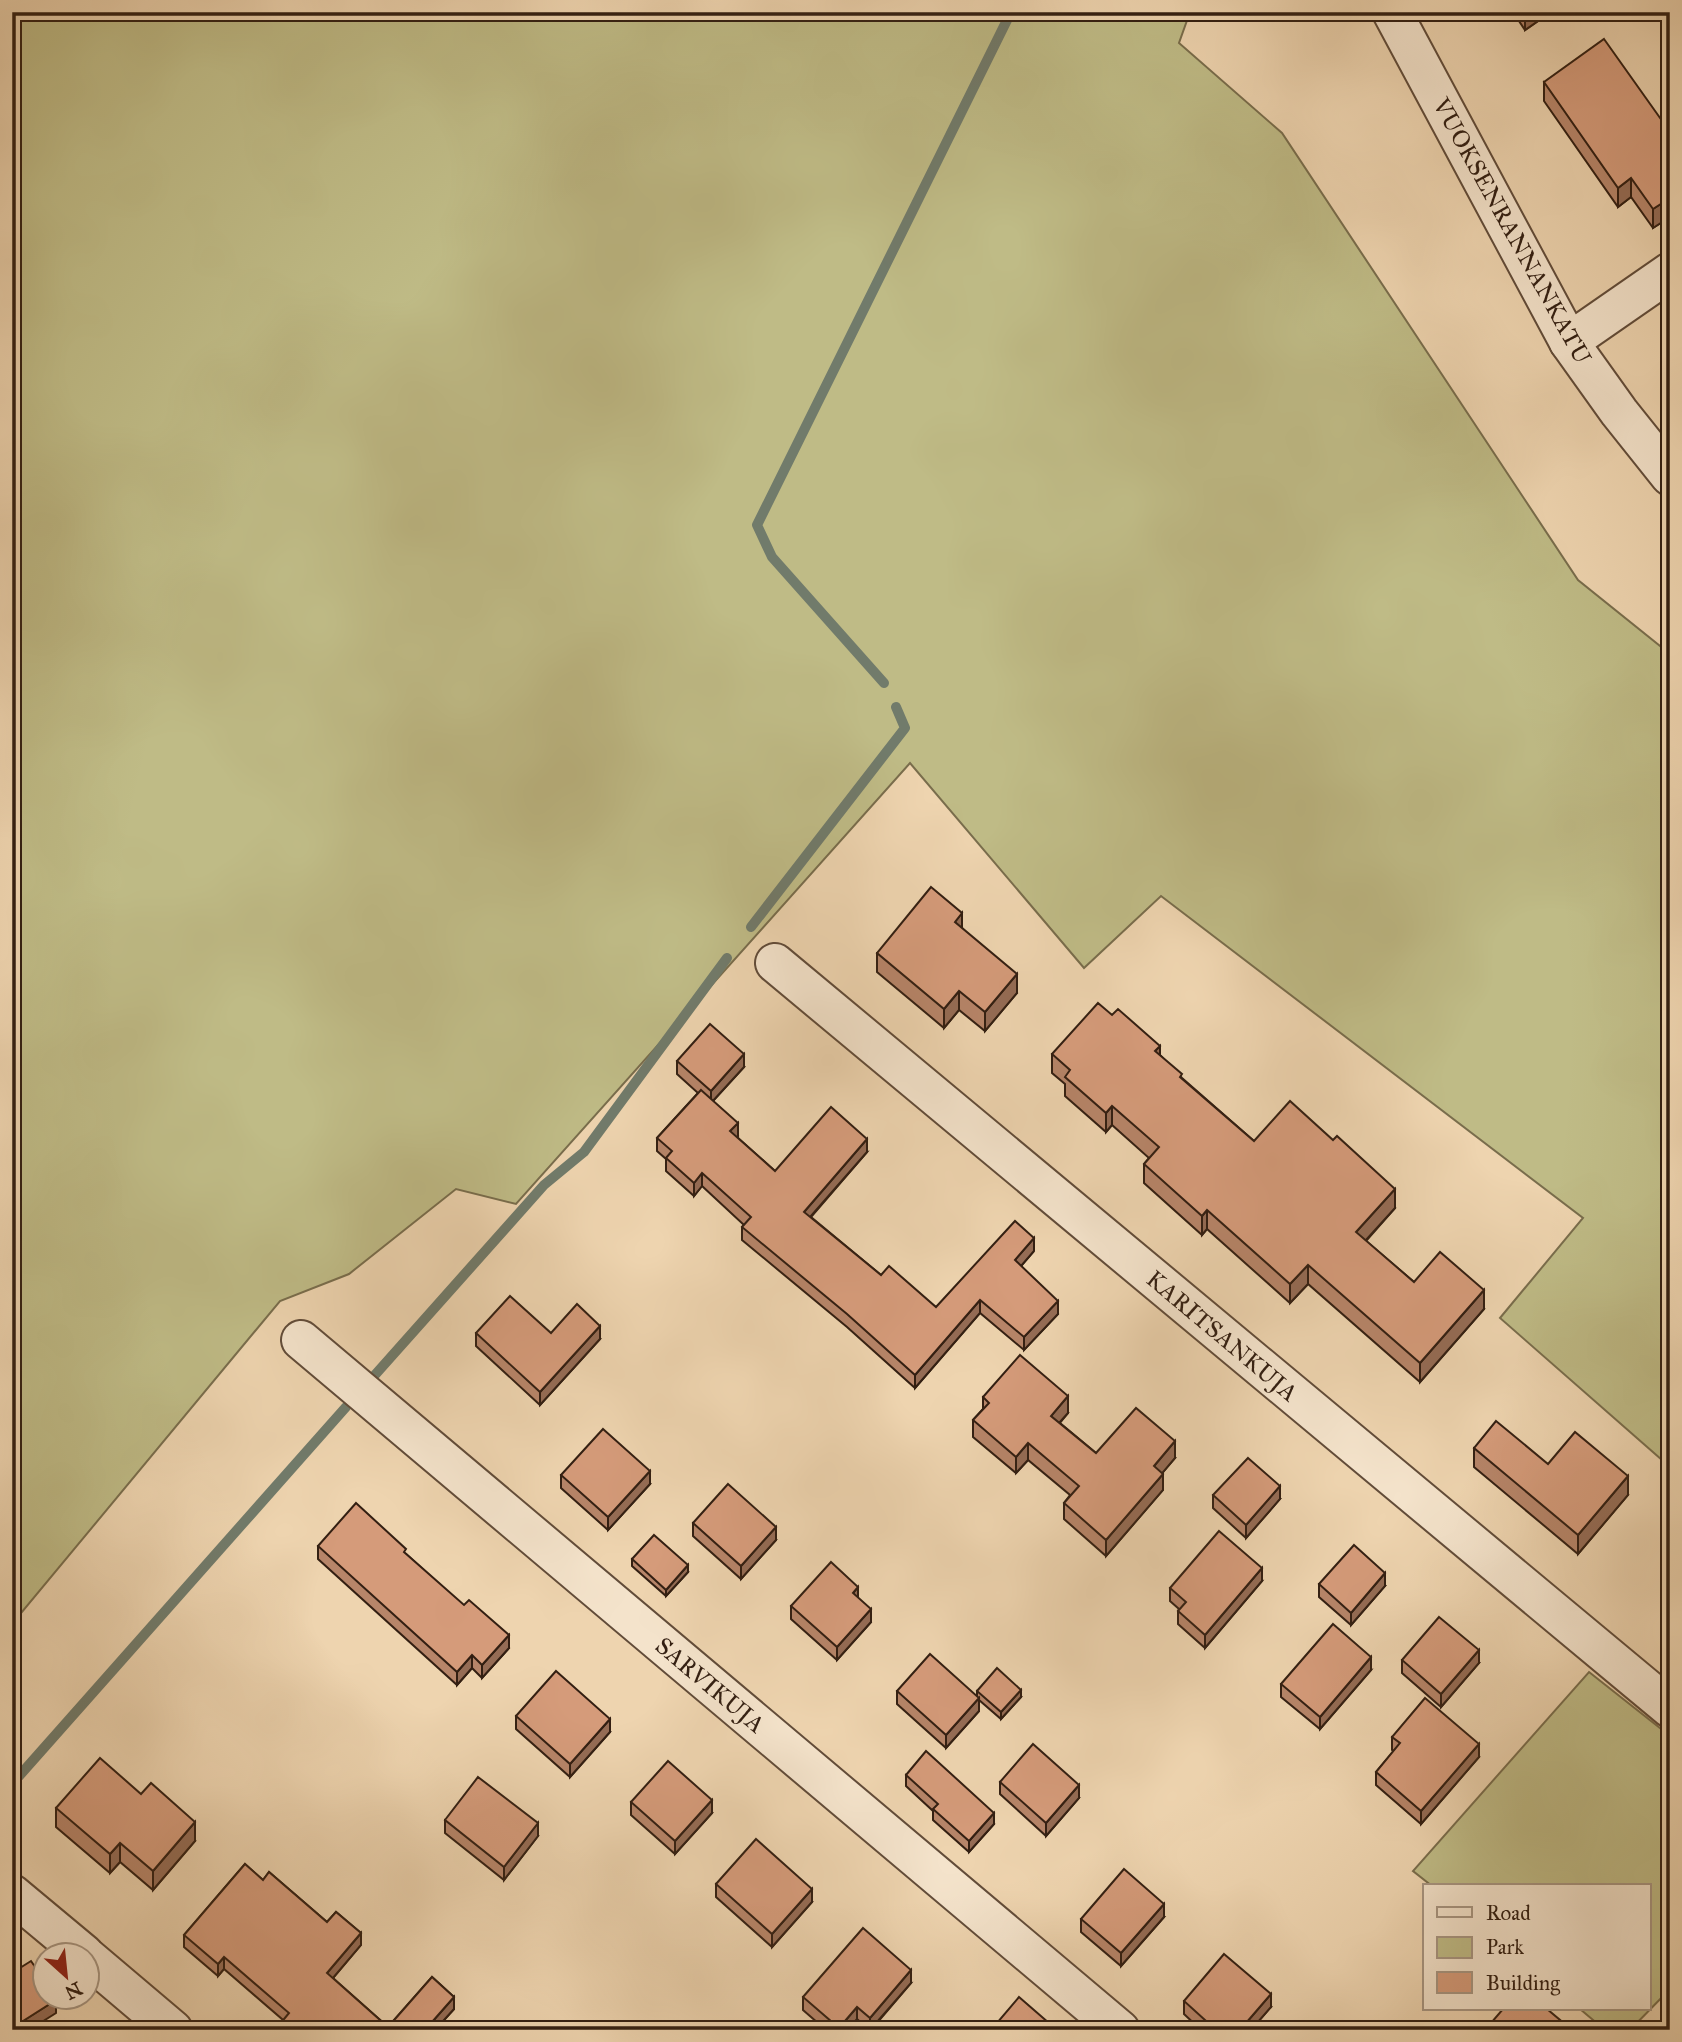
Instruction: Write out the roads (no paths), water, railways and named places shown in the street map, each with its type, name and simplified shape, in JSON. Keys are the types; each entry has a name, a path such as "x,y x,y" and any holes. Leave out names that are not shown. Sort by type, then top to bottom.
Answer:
{"street":[{"name":"VUOKSENRANNANKATU","path":"1392,12 1569,342 1619,412 1670,476"},
{"path":"1569,342 1670,272"},
{"name":"KARITSANKUJA","path":"775,963 1670,1708"},
{"name":"SARVIKUJA","path":"301,1340 1120,2030"},
{"path":"12,1894 67,1940"},
{"path":"102,1970 173,2030"}],"waterway":[{"path":"884,683 772,557 757,525 1011,12"},
{"path":"751,927 905,728 896,707"},
{"path":"374,1376 544,1185 584,1152 727,958"},
{"path":"12,1784 346,1407"}]}
